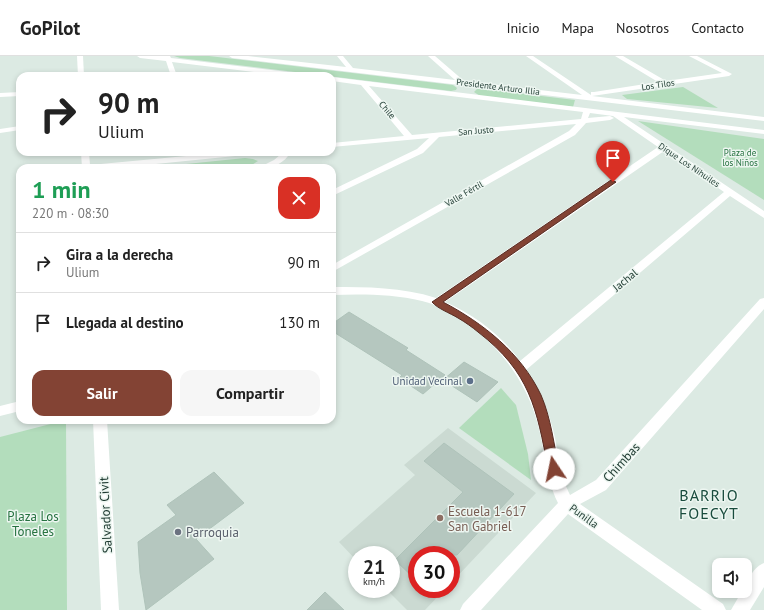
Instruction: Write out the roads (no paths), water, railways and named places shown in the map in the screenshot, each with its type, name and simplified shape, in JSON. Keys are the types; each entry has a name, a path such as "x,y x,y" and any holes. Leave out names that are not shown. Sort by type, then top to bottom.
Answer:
{"street":[{"path":"80,56 81,72"},
{"path":"140,56 168,58 258,72"},
{"name":"Presidente Arturo Illia","path":"232,56 254,57 463,84 589,97 764,119"},
{"path":"340,56 351,70"},
{"path":"431,56 463,84 460,95"},
{"path":"529,56 589,97"},
{"path":"618,56 666,84"},
{"name":"Los Tilos","path":"589,97 729,74 692,56"},
{"path":"168,58 173,72"},
{"name":"Presidente Arturo Illia","path":"336,80 587,110 616,116 764,132"},
{"name":"Chile","path":"363,83 410,137"},
{"path":"0,95 16,94"},
{"name":"Valle Fértil","path":"336,267 572,133 584,120 587,110"},
{"path":"710,112 713,126"},
{"name":"San Justo","path":"336,145 616,116"},
{"name":"Dique Los Nihuiles","path":"616,116 764,216"},
{"path":"0,130 16,128"},
{"path":"336,191 420,151 438,134"},
{"path":"436,302 663,148"},
{"path":"122,164 191,156"},
{"path":"272,164 284,156"},
{"name":"Jachal","path":"520,368 730,192"},
{"name":"Punilla","path":"336,291 392,293 416,296 436,302 462,316 483,331 510,356 520,368 536,396 544,421 561,495 567,504 717,610"},
{"name":"Chimbas","path":"469,610 567,504 601,485 764,302"},
{"path":"0,411 16,407"},
{"name":"Salvador Civit","path":"100,424 110,610"},
{"path":"740,610 764,571"}],"place":[{"name":"Unidad Vecinal","path":"470,381"},
{"name":"Escuela 1-617 San Gabriel","path":"440,518"},
{"name":"Parroquia","path":"178,532"}],"district":[{"name":"BARRIO FOECYT","path":"709,504"}],"park label":[{"name":"Plaza de los Niños","path":"740,158"},
{"name":"Plaza Los Toneles","path":"33,524"}]}
